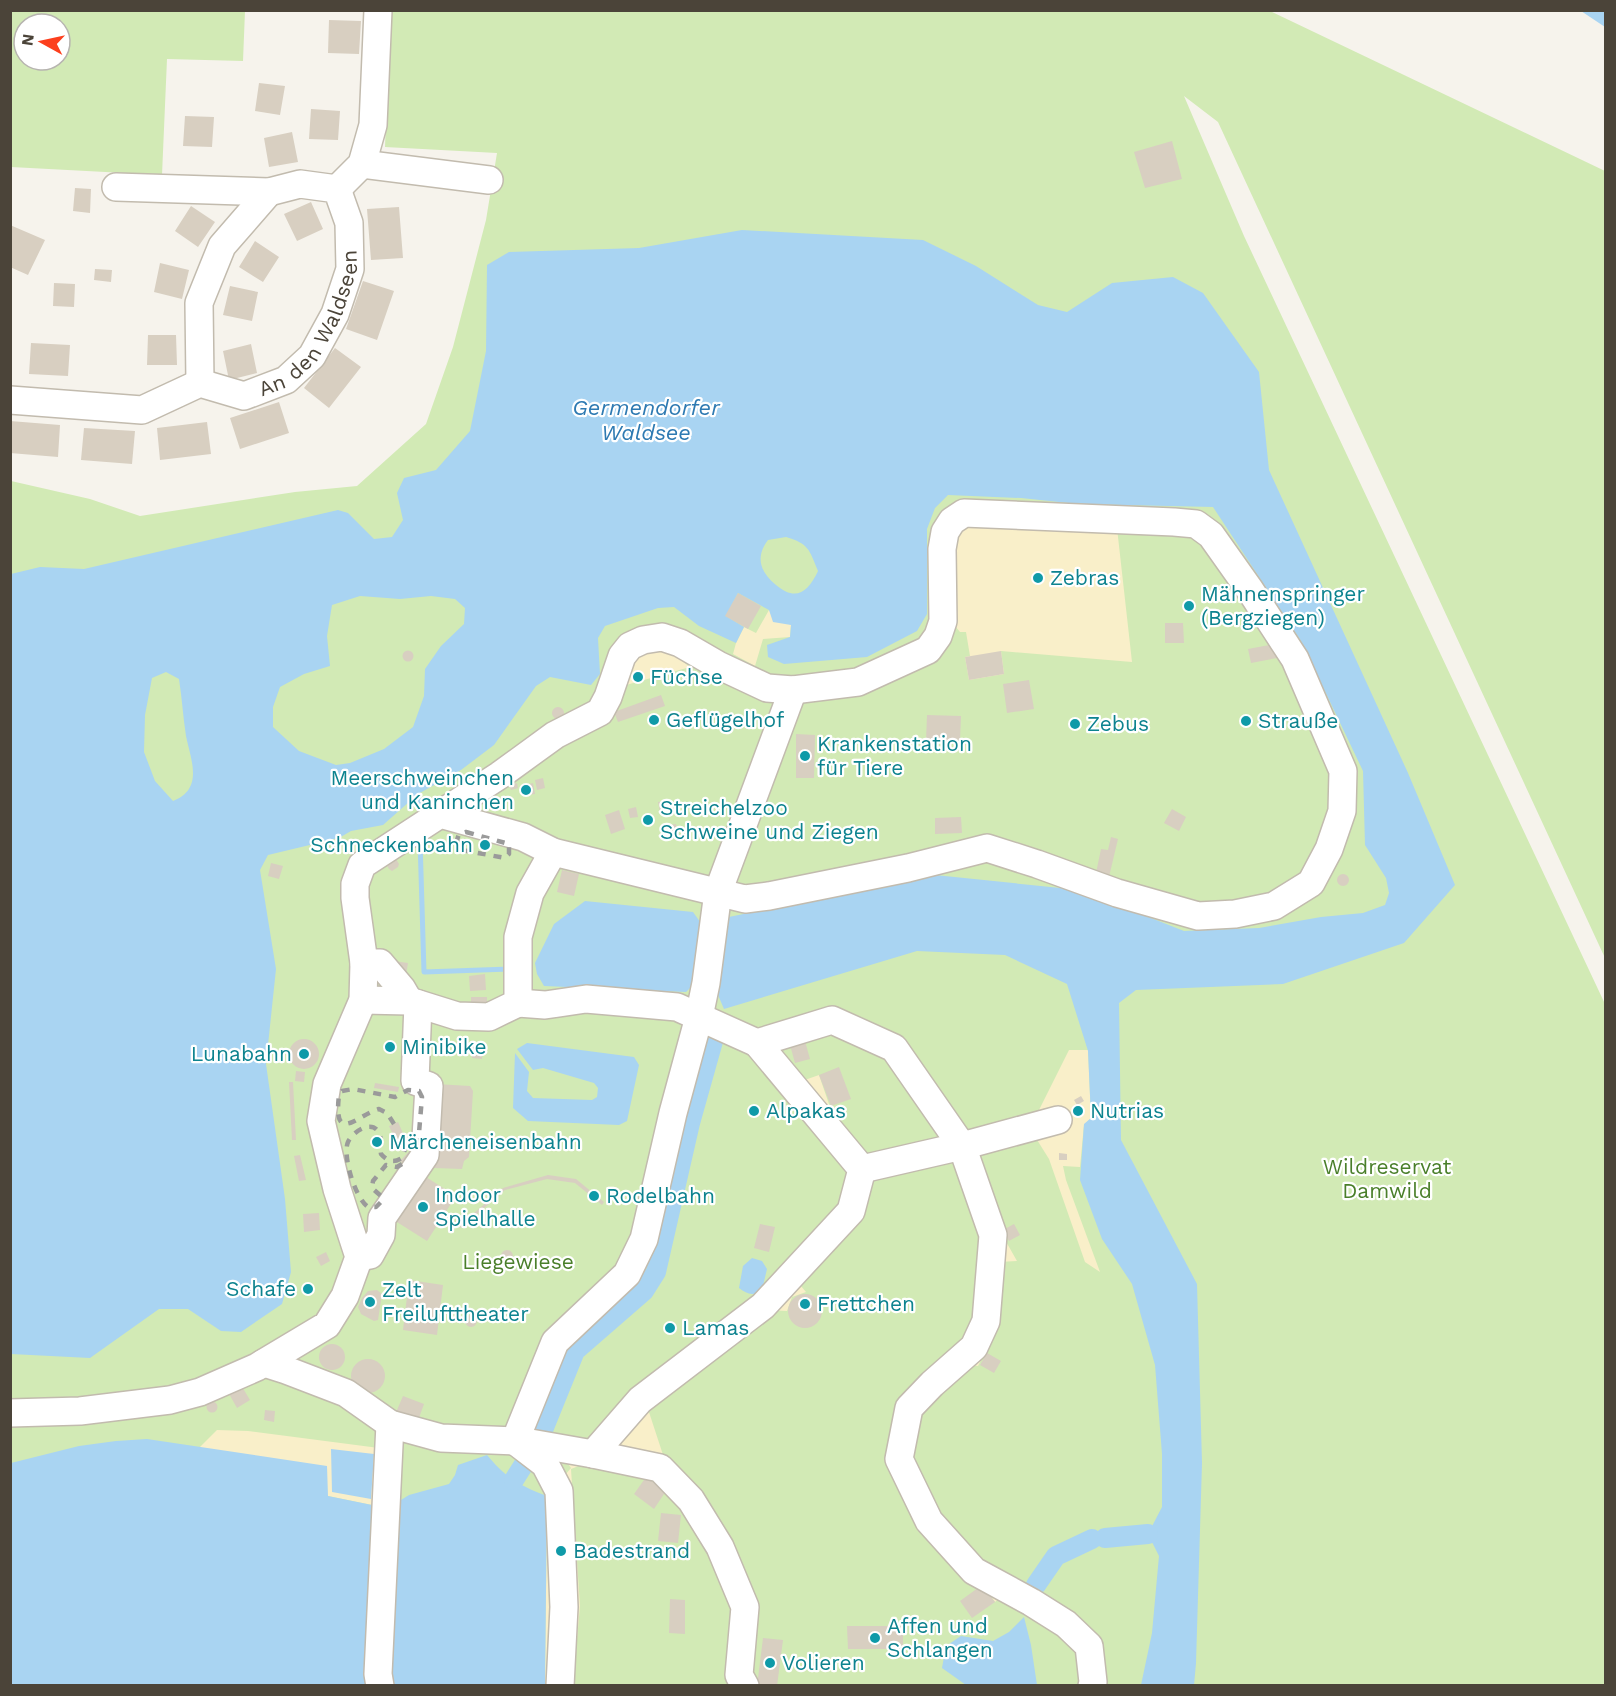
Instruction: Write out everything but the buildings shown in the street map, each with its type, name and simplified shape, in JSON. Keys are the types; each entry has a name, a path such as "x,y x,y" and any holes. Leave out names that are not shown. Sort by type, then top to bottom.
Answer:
{"street":[{"path":"116,187 269,192 300,184 336,189 362,165 374,126 378,10"},
{"path":"362,165 489,180"},
{"name":"An den Waldseen","path":"200,383 244,396 286,380 312,356 335,314 350,269 349,223 336,189"},
{"path":"10,400 142,410 200,383 199,303 222,246 269,192"},
{"path":"10,1413 80,1411 170,1400 219,1384 264,1364 327,1324 345,1296 359,1257 330,1163 321,1121 327,1084 363,1000 364,963 355,898 355,885 362,866 440,814 500,775 555,735 600,712 608,698 622,656 630,646 643,640 662,637 680,643 718,665 767,688 793,690 858,682 928,650 938,636 943,621 942,549 945,532 952,520 964,513 1196,524 1211,535 1295,659 1343,771 1342,811 1329,849 1311,883 1274,906 1235,914 1198,916 1117,892 987,848 908,868 745,899 553,852 523,837 440,814"},
{"path":"515,1441 555,1342 627,1274 644,1239 673,1113 699,1017 706,983 718,892 793,690"},
{"path":"518,1003 518,937 530,893 553,852"},
{"path":"359,1257 370,1255 381,1235 382,1218 424,1155 429,1086 415,1081 413,1002 380,963 364,963"},
{"path":"363,1000 413,1002 457,1016 489,1017 518,1003 545,1005 586,999 677,1007 758,1042 862,1169"},
{"path":"758,1042 831,1020 894,1048 962,1146 993,1235 986,1321 974,1347 909,1408 899,1459 929,1521 974,1571 1066,1624 1089,1646 1092,1686"},
{"path":"862,1169 962,1146 1058,1120"},
{"path":"593,1454 640,1400 763,1306 851,1211 862,1169"},
{"path":"349,1226 382,1218"},
{"path":"264,1364 346,1393 390,1424 441,1438 515,1441 660,1468 691,1500 720,1547 745,1607 739,1675 745,1686"},
{"path":"380,1686 378,1674 381,1594 390,1424"},
{"path":"515,1441 545,1464 559,1491 564,1607 560,1686"}],"green space":[{"path":"10,11 245,11 243,61 167,59 162,175 11,167"},
{"path":"390,11 1270,11 1605,171 1605,958 1218,122 1184,96 1244,236 1605,1004 1605,1685 11,1686 11,481 90,499 140,516 295,492 357,486 426,424 453,347 486,220 497,153 385,147"}],"sand":[{"name":"Zebras","path":"971,522 1117,528 1132,662 1001,651 1004,674 969,680 965,657 970,656 966,632 960,632 950,620 956,536"},
{"path":"769,610 791,625 790,637 763,639 755,666 733,654 744,627 756,633"},
{"name":"Füchse","path":"657,649 674,655 690,667 619,687 640,652"},
{"path":"830,1012 900,1043 964,1137 1034,1120 1069,1050 1088,1050 1091,1118 1084,1125 1080,1167 1063,1166 1100,1272 1085,1262 1049,1159 1034,1135 972,1150 1000,1231 1017,1261 998,1262 995,1333 978,1366 964,1364 915,1412 907,1458 935,1518 978,1565 1021,1588 1013,1602 1002,1596 995,1602 982,1584 971,1580 923,1527 891,1459 901,1406 968,1344 980,1321 987,1239 957,1154 868,1176 857,1212 795,1279 806,1292 792,1297 787,1311 768,1310 646,1403 667,1467 696,1498 724,1544 750,1605 744,1673 751,1685 738,1685 735,1679 741,1608 716,1551 687,1505 659,1475 594,1460 571,1469 580,1606 573,1685 545,1686 547,1496 571,1468 549,1436 593,1444 637,1396 760,1298 845,1204 855,1173 753,1050 722,1039 729,1020 759,1035","holes":["832,1028 890,1053 950,1140 866,1159 824,1110 830,1107 819,1075 799,1082 769,1047"]},
{"path":"217,1430 248,1431 379,1448 377,1506 328,1496 199,1448"}],"water":[{"path":"1581,11 1605,11 1605,27"},
{"name":"Germendorfer Waldsee","path":"742,230 923,240 976,266 1038,305 1067,312 1112,283 1173,277 1203,293 1259,372 1269,470 1408,773 1455,885 1404,943 1283,984 1136,990 1119,1003 1121,1140 1197,1284 1202,1463 1194,1685 1141,1685 1152,1633 1159,1556 1148,1534 1162,1507 1162,1454 1155,1365 1132,1284 1102,1239 1080,1180 1084,1124 1091,1118 1088,1051 1067,984 1005,955 917,951 724,1009 715,988 724,918 935,875 1080,890 1184,931 1259,928 1321,917 1363,913 1385,905 1389,893 1386,878 1365,845 1363,771 1301,641 1213,507 1078,504 1021,498 948,495 935,508 927,529 927,614 917,631 867,657 784,664 768,657 767,645 790,637 791,625 773,622 769,610 738,593 726,616 744,627 736,643 699,626 674,607 658,608 605,626 598,638 600,674 591,685 550,677 536,686 494,745 461,770 418,794 383,825 351,831 339,838 268,855 260,870 276,969 266,1064 285,1199 291,1272 282,1304 241,1332 221,1331 188,1309 159,1309 90,1358 11,1354 11,574 40,567 84,569 338,510 348,513 374,539 392,537 403,520 397,493 404,478 436,470 470,431 486,351 487,265 509,252 639,248","holes":["786,537 807,548 818,571 806,589 795,594 776,585 766,575 761,564 762,552 768,540","360,596 400,599 431,596 455,599 465,608 464,624 441,646 425,669 424,696 413,727 384,749 350,763 336,765 299,751 273,727 273,707 280,687 304,674 330,666 327,636 332,605","166,672 179,679 193,773 189,789 183,796 173,801 155,781 144,752 145,715 152,678"]},
{"path":"585,901 693,912 703,926 698,980 686,992 544,986 537,974 535,963 554,924"},
{"path":"527,1043 634,1057 639,1065 627,1121 619,1125 528,1121 513,1108 515,1053 529,1072 527,1091 533,1098 592,1100 597,1097 598,1088 594,1083 543,1068 533,1070 517,1049"},
{"path":"752,1258 762,1261 767,1269 762,1290 753,1294 739,1288 743,1266"},
{"path":"147,1439 327,1466 328,1496 372,1505 372,1537 395,1545 398,1542 401,1500 409,1495 449,1484 458,1465 487,1455 514,1480 547,1496 545,1685 389,1685 371,1579 365,1685 11,1686 11,1463 79,1446"},
{"path":"331,1449 374,1454 371,1499 332,1492"},
{"path":"1024,1617 1037,1685 966,1685 942,1668 946,1646 961,1636 993,1641 1009,1632"}],"waterway":[{"path":"418,794 420,813"},
{"path":"420,840 424,972 510,969"},
{"path":"543,1430 575,1351 644,1291 656,1272 690,1123 715,1034"},
{"path":"514,1480 526,1461"},
{"path":"1105,1538 1148,1534"},
{"path":"1036,1585 1056,1556 1092,1539"}],"railway":[{"path":"466,832 509,844 509,854 505,858 462,850 457,840 459,834 466,832"},
{"path":"394,1124 387,1113 379,1109 355,1121 343,1123 338,1110 339,1095 342,1091 353,1089 395,1097 408,1090 419,1091 422,1097 418,1145"},
{"path":"402,1164 397,1167 386,1165 373,1181 372,1188 381,1196 382,1201 376,1207 368,1207 354,1186 348,1166 347,1148 354,1134 369,1127 377,1130 381,1138 381,1154 386,1159 396,1161 402,1158 405,1149 403,1144"}],"place":[{"name":"Zebras","path":"1038,578"},
{"name":"Mähnenspringer (Bergziegen)","path":"1189,606"},
{"name":"Füchse","path":"638,677"},
{"name":"Geflügelhof","path":"654,720"},
{"name":"Strauße","path":"1246,721"},
{"name":"Zebus","path":"1075,724"},
{"name":"Krankenstation für Tiere","path":"805,756"},
{"name":"Meerschweinchen und Kaninchen","path":"526,790"},
{"name":"Streichelzoo Schweine und Ziegen","path":"648,820"},
{"name":"Schneckenbahn","path":"485,845"},
{"name":"Minibike","path":"390,1047"},
{"name":"Lunabahn","path":"304,1054"},
{"name":"Alpakas","path":"754,1111"},
{"name":"Nutrias","path":"1078,1111"},
{"name":"Märcheneisenbahn","path":"377,1142"},
{"name":"Rodelbahn","path":"594,1196"},
{"name":"Indoor Spielhalle","path":"423,1207"},
{"name":"Schafe","path":"308,1289"},
{"name":"Zelt Freilufttheater","path":"370,1302"},
{"name":"Frettchen","path":"805,1304"},
{"name":"Lamas","path":"670,1328"},
{"name":"Badestrand","path":"561,1551"},
{"name":"Affen und Schlangen","path":"875,1638"},
{"name":"Volieren","path":"770,1663"}],"park label":[{"name":"Wildreservat Damwild","path":"1387,1179"},
{"name":"Liegewiese","path":"518,1262"}]}
